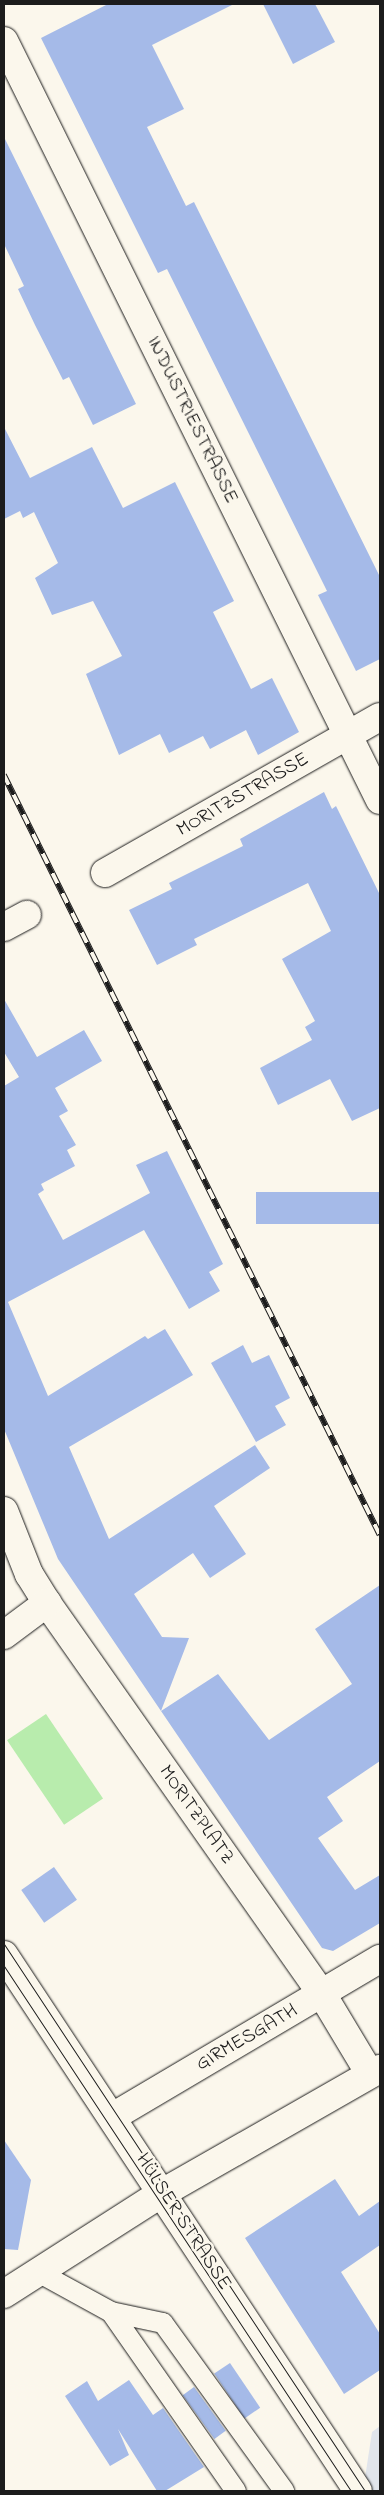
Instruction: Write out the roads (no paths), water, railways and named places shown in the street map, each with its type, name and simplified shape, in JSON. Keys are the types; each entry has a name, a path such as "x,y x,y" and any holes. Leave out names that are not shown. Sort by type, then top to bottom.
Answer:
{"street":[{"name":"INDUSTRIESTRASSE","path":"4,41 380,800"},
{"name":"MORITZSTRASSE","path":"105,873 380,717"},
{"name":"MORITZPLATZ","path":"4,1511 29,1574 47,1603 375,2071"},
{"path":"4,1635 47,1603"},
{"name":"HÜLSER STRASSE","path":"4,1955 114,2116 358,2491"},
{"name":"GIRMESGATH","path":"114,2116 380,1959"},
{"path":"4,2294 164,2192 375,2071"}],"lane":[{"path":"38,2272 111,2312 163,2323 284,2491"},
{"path":"111,2312 236,2491"}],"tram line":[{"path":"4,1944 365,2491"},
{"path":"4,1966 351,2491"}],"railway":[{"path":"4,775 380,1535"}]}
